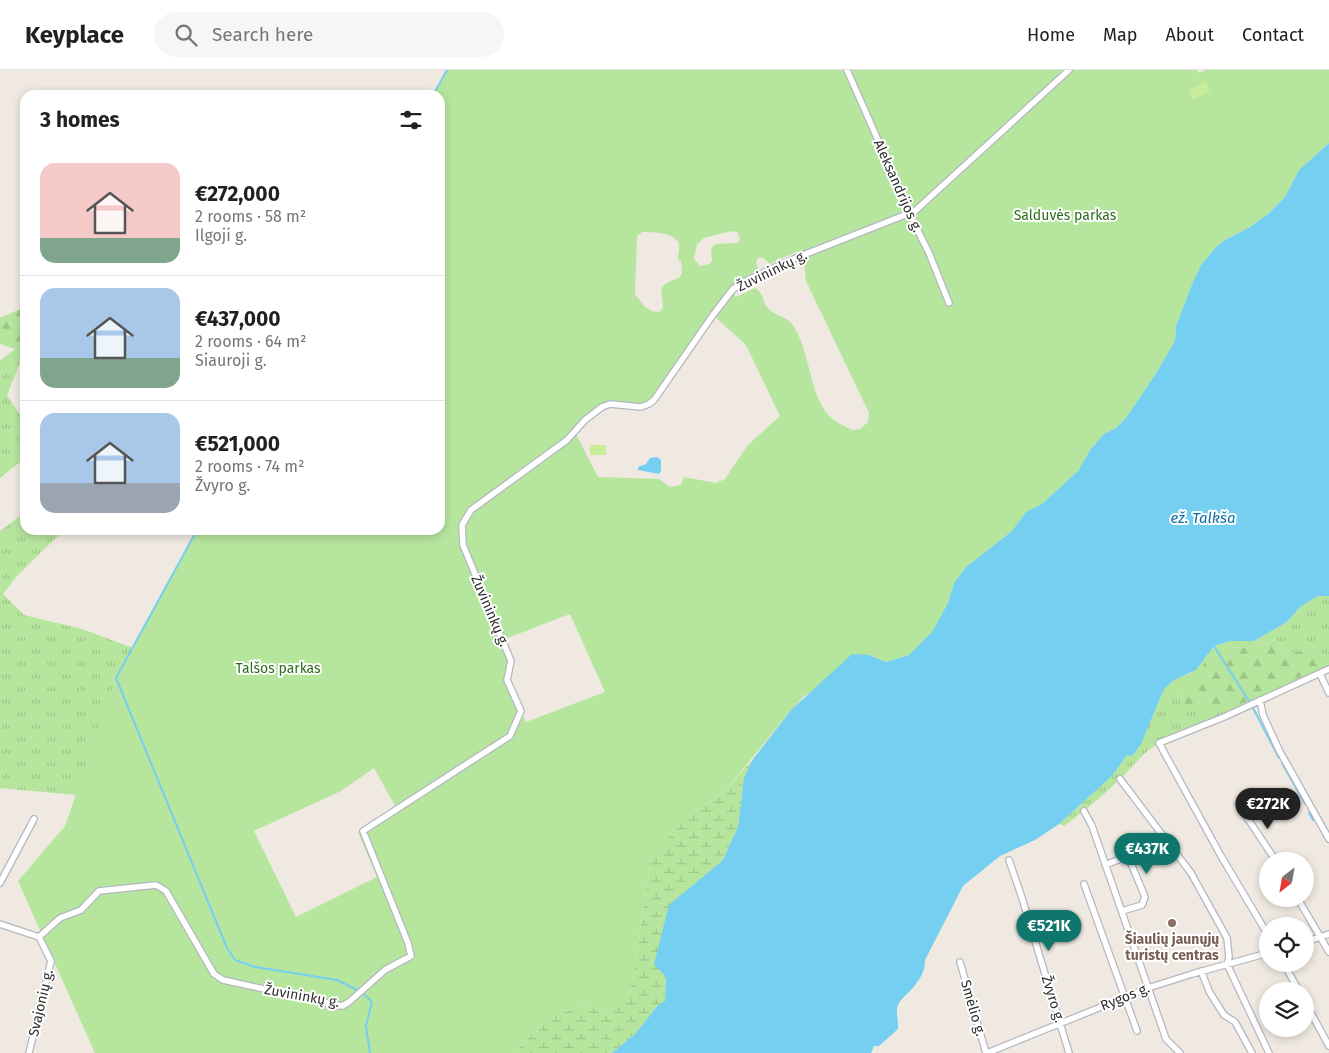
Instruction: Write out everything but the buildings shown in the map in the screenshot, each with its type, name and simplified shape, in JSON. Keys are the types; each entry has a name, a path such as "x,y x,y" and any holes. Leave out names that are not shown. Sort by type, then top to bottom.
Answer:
{"street":[{"name":"Aleksandrijos g.","path":"846,70 929,253 949,303"},
{"name":"Žuvininkų g.","path":"38,937 60,918 81,910 99,892 156,885 166,891 214,974 223,980 342,1006 349,1002 384,970 411,956 408,943 363,831 510,736 521,712 507,680 511,661 463,545 462,525 471,510 567,440 585,420 602,407 610,404 634,407 649,404 654,400 733,289 743,282 830,244 910,214 923,205 1069,70"},
{"path":"1259,920 1221,856 1159,743 1224,717 1329,669"},
{"path":"1320,674 1329,693"},
{"path":"1260,700 1264,715 1279,750 1329,838"},
{"path":"1120,779 1191,873 1227,938 1229,957 1227,964 1266,1052"},
{"path":"1242,810 1270,852"},
{"path":"1084,811 1092,826 1166,1038 1180,1053"},
{"path":"0,884 34,819"},
{"path":"1106,865 1128,856 1145,897 1142,905 1122,912"},
{"name":"Žvyro g.","path":"1009,860 1069,1053"},
{"path":"1084,884 1136,1031"},
{"path":"1303,908 1329,952"},
{"path":"0,924 38,937"},
{"path":"1314,939 1329,934"},
{"name":"Svajonių g.","path":"29,1053 51,960 38,937"},
{"name":"Rygos g.","path":"986,1053 1148,988 1259,955"},
{"name":"Smėlio g.","path":"960,962 986,1053"},
{"path":"1201,972 1210,993 1224,1014 1235,1022 1252,1053"},
{"path":"1314,1018 1329,1046"}],"green space":[{"name":"Talšos parkas","path":"447,70 1197,70 1199,73 1206,70 1329,70 1329,143 1299,170 1285,197 1268,214 1250,227 1225,240 1216,247 1201,265 1176,326 1175,341 1126,418 1116,428 1104,434 1090,450 1078,471 1042,504 1026,512 1012,531 966,567 954,583 948,603 932,632 909,655 886,662 869,655 804,696 725,791 684,818 651,859 630,993 610,1012 581,1005 548,1019 518,1048 516,1053 95,1053 18,881 65,826 116,678 194,535 445,535 445,90 436,90","holes":["731,231 737,232 740,240 737,243 716,244 711,248 712,261 709,264 700,266 694,259 697,244 704,238","642,232 668,235 673,237 679,244 678,260 681,261 682,273 679,278 663,286 661,292 663,308 659,312 645,307 635,294 637,236","798,251 804,262 806,281 869,413 868,422 860,429 852,430 837,422 829,416 822,406 813,383 803,346 792,324 770,310 765,304 762,295 755,288 736,297 731,287 757,270 756,262 758,258 762,257 770,264","713,315 746,345 780,416 747,446 725,479 716,483 684,477 681,485 670,487 659,479 598,477 574,430 610,404 641,407 654,400","570,614 605,692 526,722 507,680 511,661 502,640","374,768 395,806 358,832 377,877 296,917 254,831 341,791"]},
{"path":"1205,81 1210,91 1193,100 1188,90"},
{"path":"20,309 20,346 15,349 0,344 0,318"},
{"path":"20,346 20,362 7,395 20,415 20,462 0,478 0,361"},
{"path":"590,445 606,445 606,455 590,455"},
{"path":"20,516 20,535 59,535 17,576 3,594 24,615 82,629 133,648 116,679 76,795 0,788 0,531"},
{"path":"1318,596 1329,596 1329,669 1152,747 1085,810 1064,826 1059,824 1112,776 1127,755 1132,756 1141,744 1164,689 1174,680 1193,672 1214,646 1230,641 1254,641 1287,622 1300,607","holes":["1276,640 1288,653 1310,650 1176,694 1227,648 1252,647"]},
{"path":"1276,640 1288,653 1310,650 1327,664 1230,709 1186,709 1176,695 1207,661 1227,648 1252,647"},
{"path":"753,759 744,778 738,827 723,860 679,897 666,977 665,1001 658,1005 636,1033 612,1053 516,1053 518,1048 548,1019 581,1005 610,1012 630,993 651,859 684,818 725,791"}],"water":[{"name":"ež. Talkša","path":"1329,143 1329,596 1318,596 1300,607 1287,622 1254,641 1230,641 1214,646 1196,670 1174,680 1164,689 1141,744 1132,756 1127,755 1112,776 1059,824 1035,840 1000,856 963,886 925,960 920,978 898,1005 898,1029 879,1046 874,1046 871,1053 612,1053 636,1033 658,1005 665,1001 666,977 654,964 669,905 723,860 738,827 744,778 753,759 792,709 852,654 869,655 886,662 909,655 932,632 948,603 954,583 966,567 1012,531 1026,512 1042,504 1078,471 1090,450 1104,434 1116,428 1126,418 1175,341 1176,326 1201,265 1216,247 1225,240 1250,227 1268,214 1285,197 1299,170"},
{"path":"657,457 661,460 661,471 659,474 638,470 638,467 646,464 650,458"}],"waterway":[{"path":"436,90 447,70"},
{"path":"194,535 116,678 227,948 235,960 255,967 337,980 357,990"},
{"path":"1214,646 1249,701"},
{"path":"1253,708 1279,758"},
{"path":"1282,763 1305,804"},
{"path":"1309,813 1313,820"},
{"path":"364,994 372,1002 366,1026 370,1053"}],"place":[{"name":"Šiaulių jaunųjų turistų centras","path":"1172,923"}],"park label":[{"name":"Salduvės parkas","path":"1065,215"}]}
